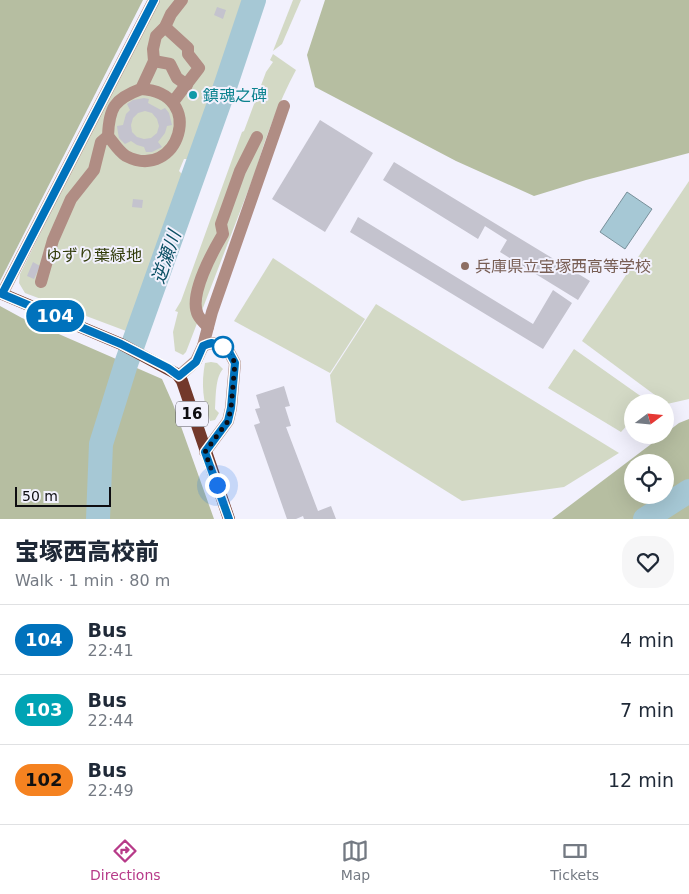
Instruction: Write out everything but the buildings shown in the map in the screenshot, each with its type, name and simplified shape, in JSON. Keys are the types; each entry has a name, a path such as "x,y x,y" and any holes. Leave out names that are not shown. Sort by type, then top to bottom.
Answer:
{"main road":[{"path":"1,293 121,344 168,368 179,376"},
{"name":"16","path":"179,376 229,519"}],"street":[{"path":"1,293 154,0"},
{"path":"141,89 154,61 156,36 166,27 171,14 182,0"},
{"path":"166,27 188,48 188,54 199,68 173,102"},
{"path":"154,61 170,64 179,57 188,54"},
{"path":"170,64 177,78 186,85"},
{"path":"41,282 57,232 71,199 94,170 104,139 108,119 116,103 125,94 141,89 153,90 173,102 179,114 180,126 178,137 173,147 162,156 150,161 137,160 125,155 104,139 86,133"},
{"path":"179,376 196,362 203,346 284,106"},
{"path":"208,327 197,315 197,294 211,254 223,234 221,224 240,171 257,138"},
{"path":"203,346 212,343 228,350 236,369 228,421 205,452"}],"green space":[{"path":"0,0 143,0 0,281"},
{"name":"ゆずり葉緑地","path":"160,0 250,0 234,47 230,47 232,51 207,117 208,119 190,159 184,159 179,171 184,176 126,331 25,293 19,283 20,274 117,79"},
{"path":"293,0 301,0 282,44 273,51"},
{"path":"325,0 689,0 689,153 586,180 534,196 456,161 315,87 307,55"},
{"name":"ゆずり葉緑地","path":"273,54 296,70 273,119 256,170 186,352 183,355 175,351 173,332 178,312 175,311 181,301 242,132 266,72 273,62 270,60"},
{"path":"689,181 689,399 674,402 674,394 654,394 582,341"},
{"path":"273,258 365,319 330,373 234,321"},
{"path":"376,304 619,453 564,487 462,501 336,422 330,375"},
{"path":"0,306 22,318 162,379 173,404 214,519 0,519"},
{"path":"574,349 638,394 624,394 624,429 621,432 548,388"},
{"path":"205,363 217,363 223,369 217,382 216,393 215,409 219,413 215,420 210,421 204,399 203,385"},
{"path":"689,419 689,519 552,519 624,465 624,504 674,504 674,454 638,454 651,444 674,444 674,427"}],"water":[{"path":"627,192 652,209 625,249 600,232"}],"waterway":[{"name":"逆瀬川","path":"98,519 101,444 126,364 254,0"},
{"path":"645,519 689,491"}],"bus line":[{"name":"104","path":"154,0 2,294 121,344 168,368 179,376 196,362 203,346 212,343 228,350 233,357 236,369 231,408 228,421 205,452 229,519"}],"place":[{"name":"鎮魂之碑","path":"193,95"},
{"name":"兵庫県立宝塚西高等学校","path":"465,266"}],"route":[{"path":"217,485 205,452 228,421 236,369 233,357 223,347"}]}
